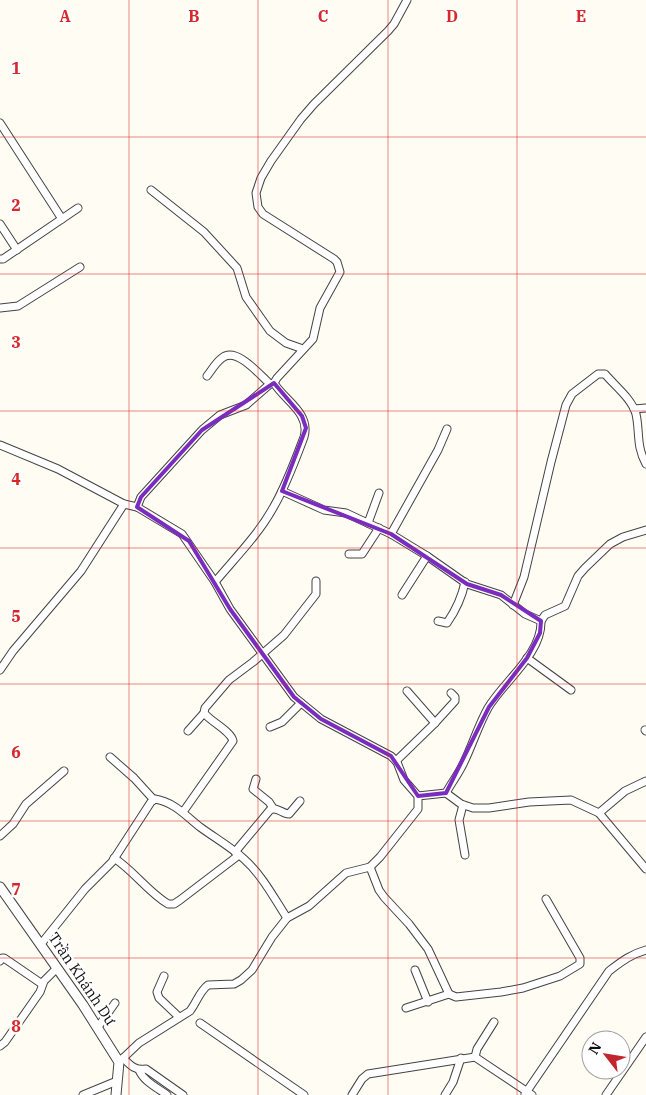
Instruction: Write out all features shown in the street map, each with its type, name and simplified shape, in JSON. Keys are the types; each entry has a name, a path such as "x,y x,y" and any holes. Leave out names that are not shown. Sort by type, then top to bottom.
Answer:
{"street":[{"path":"137,508 141,497 202,430 220,416 246,405 272,384 313,338 317,318 340,272 340,268 334,259 263,214 258,207 257,201 258,184 271,161 301,119 388,31 407,0"},
{"path":"0,123 62,219"},
{"path":"151,190 204,232 237,268 246,297 270,331 286,343 303,349"},
{"path":"0,260 78,208"},
{"path":"0,224 16,250"},
{"path":"0,308 18,306 80,266"},
{"path":"207,376 222,357 231,355 246,361 298,411 306,428 282,491 264,523 215,582"},
{"path":"513,606 524,577 551,462 569,399 574,391 601,373 617,387 634,409 639,446 646,464"},
{"path":"634,409 646,408"},
{"path":"391,534 438,450 447,429"},
{"path":"0,445 58,469 124,504 137,508 182,534 215,582 230,609 294,697 321,719 391,756 396,761 404,780 418,796 418,809"},
{"path":"282,491 324,510 346,513 391,534 465,582 500,596 526,614 541,621"},
{"path":"368,523 379,493"},
{"path":"0,670 13,650 80,571 124,504"},
{"path":"349,554 362,554 379,528"},
{"path":"446,793 465,759 489,707 527,658 538,638 541,621 545,616 565,606 578,576 610,544 623,537 646,530"},
{"path":"402,595 427,556"},
{"path":"188,731 229,680 284,635 314,598 317,590 316,581"},
{"path":"438,621 447,623 452,616 461,599 465,582"},
{"path":"527,658 572,690"},
{"path":"407,691 435,723"},
{"path":"396,761 455,701 455,697 451,693"},
{"path":"270,727 282,722 301,703"},
{"path":"183,812 233,741 232,736 204,713"},
{"path":"110,757 134,778 154,800 160,800 183,812 200,827 237,853 254,869 287,918"},
{"path":"0,836 13,824 26,804 64,771"},
{"path":"256,780 253,789 269,802 273,808 289,814 300,801"},
{"path":"599,813 625,791 646,781"},
{"path":"418,796 446,793 469,808 571,800 599,813 646,869"},
{"path":"116,1095 121,1060 139,1043 190,1011 201,990 208,984 234,984 241,980 252,970 272,937 287,918 308,906 346,873 370,867 380,858 430,795"},
{"path":"41,944 114,858 154,800"},
{"path":"463,805 459,820 465,855"},
{"path":"114,858 126,866 133,875 168,904 174,904 237,853 273,808"},
{"path":"370,867 384,898 409,924 428,948 448,994"},
{"name":"Trần Khánh Dư","path":"0,887 121,1060"},
{"path":"406,1008 448,994 456,997 523,988 560,976 580,964 580,958 546,899"},
{"path":"352,1095 362,1079 368,1074 475,1057 528,1094 609,971 636,953 646,950"},
{"path":"0,961 4,958 42,984"},
{"path":"0,1046 5,1042 40,992 42,984 57,968"},
{"path":"415,970 428,1002"},
{"path":"164,976 157,992 159,998 179,1018"},
{"path":"98,1028 115,1002"},
{"path":"475,1057 477,1049 494,1022"},
{"path":"200,1023 304,1095"},
{"path":"606,1095 646,1037"},
{"path":"445,1095 453,1082 461,1058"},
{"path":"121,1060 139,1070 146,1069 184,1095"},
{"path":"139,1070 141,1076 168,1095"},
{"path":"83,1095 117,1081"}],"highlighted area":[{"path":"274,383 302,416 306,428 282,491 391,534 467,584 501,595 541,621 540,633 527,658 489,707 446,793 418,796 391,756 321,719 294,697 230,609 189,541 137,507 141,497 202,430"}]}
